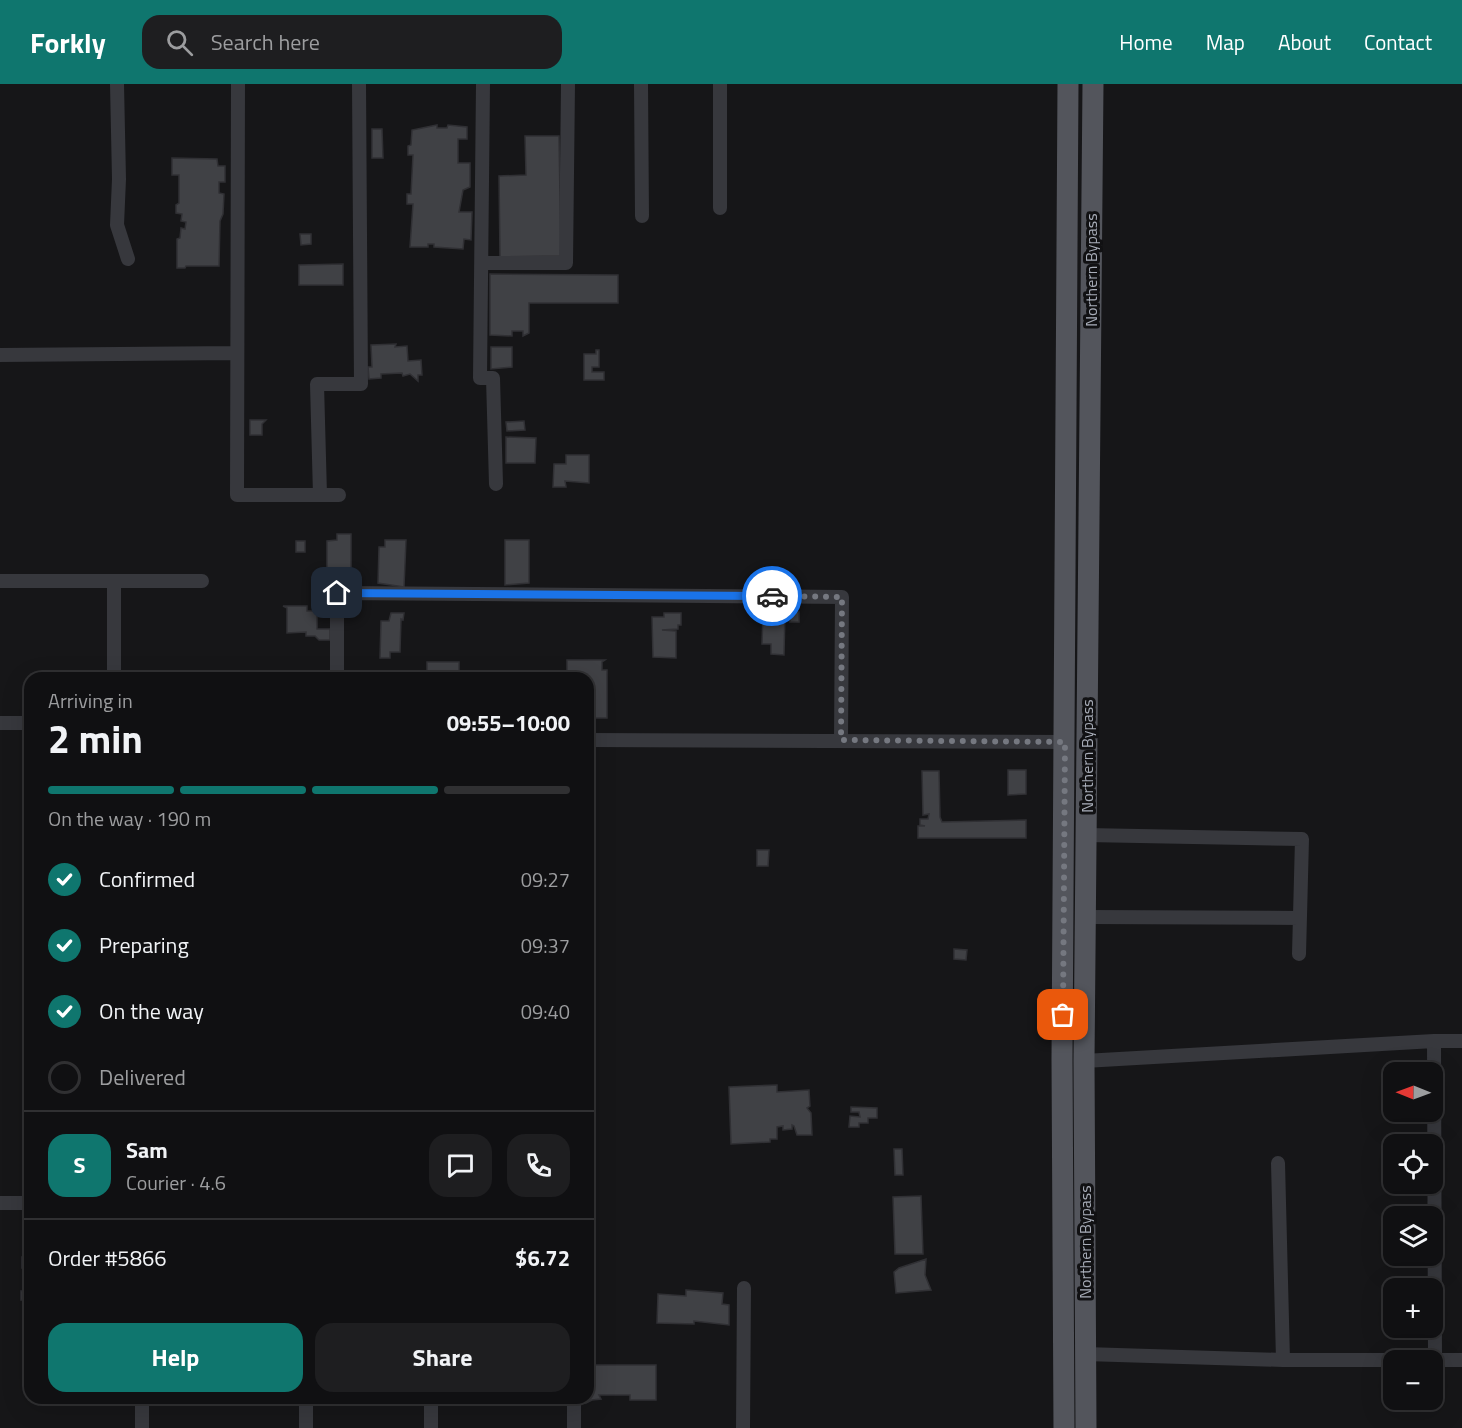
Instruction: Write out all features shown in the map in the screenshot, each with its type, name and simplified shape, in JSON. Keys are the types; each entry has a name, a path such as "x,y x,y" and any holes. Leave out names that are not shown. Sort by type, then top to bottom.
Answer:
{"main road":[{"name":"Northern Bypass","path":"1064,1428 1062,1060 1068,84"},
{"name":"Northern Bypass","path":"1086,1428 1084,1061 1093,84"},
{"path":"1064,1267 1085,1268"}],"street":[{"path":"117,84 119,179 117,225 128,259"},
{"path":"238,84 237,495 339,495"},
{"path":"320,495 317,384 361,384 359,84"},
{"path":"483,84 480,378 493,378 496,484"},
{"path":"482,263 566,263 568,84"},
{"path":"641,84 642,216"},
{"path":"720,84 720,208"},
{"path":"0,355 237,352"},
{"path":"0,581 202,581"},
{"path":"114,581 114,672"},
{"path":"337,672 337,593 842,597 841,740"},
{"path":"0,723 24,723"},
{"path":"594,740 1065,742"},
{"path":"1086,835 1302,839 1299,954"},
{"path":"1086,917 1300,918"},
{"path":"1434,1041 1435,1350"},
{"path":"1084,1061 1462,1041"},
{"path":"1278,1163 1283,1360"},
{"path":"0,1203 24,1203"},
{"path":"743,1428 744,1288"},
{"path":"1085,1354 1283,1360 1383,1360"},
{"path":"1443,1360 1462,1360"},
{"path":"142,1404 142,1428"},
{"path":"306,1404 306,1428"},
{"path":"430,1404 430,1428"},
{"path":"574,1404 574,1428"}],"building":[{"path":"437,125 437,128 447,128 448,125 467,127 467,139 458,139 458,163 470,163 470,187 463,190 459,212 472,212 471,240 464,239 463,249 434,247 434,244 428,244 428,247 410,247 413,204 407,204 407,194 411,194 413,155 408,155 408,146 411,145 412,130"},
{"path":"372,129 382,129 383,158 372,158"},
{"path":"525,136 559,136 561,256 500,257 499,176 526,175"},
{"path":"172,158 217,159 218,166 225,166 225,182 219,182 219,193 224,194 223,214 220,221 219,266 177,268 177,239 180,238 181,228 185,229 186,222 181,221 182,214 176,213 176,205 179,203 179,175 172,175"},
{"path":"300,234 311,234 311,244 301,245"},
{"path":"343,264 343,285 299,285 299,265"},
{"path":"490,274 618,275 618,303 529,303 529,333 523,336 523,331 512,331 512,336 490,335"},
{"path":"396,344 395,347 407,346 408,361 421,360 422,375 418,375 418,381 410,374 403,376 402,373 381,374 381,378 369,379 368,367 372,367 371,345"},
{"path":"491,347 512,347 512,367 491,369"},
{"path":"596,350 599,350 599,367 592,367 592,372 604,372 604,380 584,380 584,354 596,354"},
{"path":"250,420 266,420 262,424 262,435 250,435"},
{"path":"524,421 525,430 507,431 506,422"},
{"path":"506,437 536,438 535,463 506,463"},
{"path":"566,455 589,455 589,483 565,481 566,487 553,487 554,464 566,464"},
{"path":"337,534 351,534 351,580 342,580 342,588 327,588 327,541 337,540"},
{"path":"385,540 406,540 404,587 378,583 379,547 385,547"},
{"path":"505,540 529,540 529,583 505,585"},
{"path":"296,541 305,541 305,552 296,552"},
{"path":"283,606 307,606 307,611 322,611 322,615 317,615 317,629 330,629 330,640 319,640 315,636 306,636 306,632 287,633 287,608"},
{"path":"763,612 785,612 784,655 771,654 771,644 762,644"},
{"path":"791,612 799,612 799,622 790,622"},
{"path":"391,613 404,613 403,620 401,619 400,652 390,652 390,658 380,658 381,621 389,621"},
{"path":"664,613 681,613 681,625 678,625 678,629 662,630 676,631 676,658 653,657 652,617 664,617"},
{"path":"567,660 605,660 602,662 602,670 607,670 607,718 594,718 594,672 567,672"},
{"path":"427,662 459,662 459,672 427,672"},
{"path":"1008,770 1026,770 1026,794 1008,795"},
{"path":"922,771 939,771 942,822 1026,820 1026,838 918,838 918,826 925,826 920,825 920,819 928,819 929,814 923,815"},
{"path":"757,850 769,850 768,866 757,866"},
{"path":"954,949 967,950 966,960 954,959"},
{"path":"777,1085 777,1092 809,1090 810,1106 807,1108 811,1113 812,1135 797,1135 794,1126 792,1125 792,1129 783,1130 783,1126 777,1127 777,1139 770,1139 770,1142 731,1144 729,1087"},
{"path":"851,1107 877,1108 877,1118 868,1118 868,1123 859,1123 859,1127 849,1127 850,1116 860,1117 859,1112 851,1112"},
{"path":"894,1149 902,1149 903,1175 895,1175"},
{"path":"921,1196 923,1254 895,1254 893,1197"},
{"path":"22,1257 24,1257 24,1269"},
{"path":"926,1259 925,1275 931,1290 896,1293 894,1272 899,1268"},
{"path":"686,1290 723,1293 722,1304 729,1305 729,1325 694,1321 694,1324 657,1323 658,1294 686,1296"},
{"path":"21,1291 24,1291 24,1300 21,1300"},
{"path":"594,1365 656,1365 656,1400 630,1400 630,1395 599,1395 601,1399 594,1400"}],"way so far":[{"path":"772,596 842,597 841,740 1065,742 1063,1015"}],"route":[{"path":"337,593 772,596"}]}
